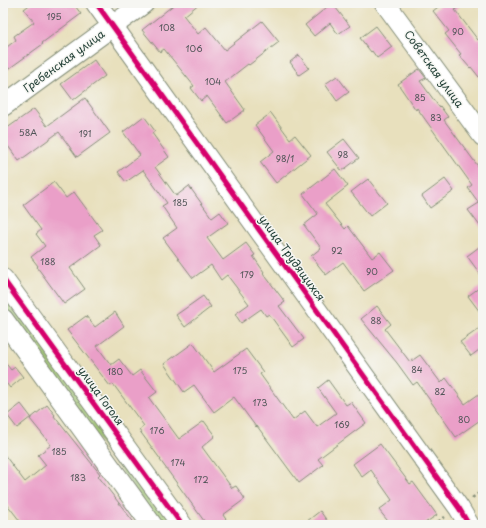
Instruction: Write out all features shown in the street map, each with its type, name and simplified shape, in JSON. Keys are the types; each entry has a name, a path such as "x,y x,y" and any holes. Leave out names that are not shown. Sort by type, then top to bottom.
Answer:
{"street":[{"name":"улица Трудящихся","path":"96,3 454,501 469,525"},
{"name":"Гребенская улица","path":"3,106 144,3"},
{"name":"Советская улица","path":"385,3 483,136"},
{"name":"улица Гоголя","path":"3,279 182,525"},
{"path":"3,319 152,525"},
{"path":"469,525 483,514"}],"green space":[{"path":"3,288 177,525 161,525 3,309"}],"building":[{"path":"32,3 73,3 81,14 3,73 3,50 16,40 14,36 34,22 24,9"},
{"path":"176,3 200,3 184,16 198,34 206,27 225,50 262,21 279,42 225,82 245,110 227,123 207,96 201,101 191,88 194,86 164,49 160,52 142,30"},
{"path":"332,3 350,26 338,34 330,23 314,36 305,25"},
{"path":"443,3 463,3 455,10 478,40 483,36 483,82 459,55 461,54 445,34 449,31 433,11"},
{"path":"376,26 392,47 377,58 360,38"},
{"path":"299,55 309,68 299,75 290,62"},
{"path":"94,60 105,76 73,100 61,84"},
{"path":"419,69 426,78 420,81 448,117 444,120 483,173 483,230 468,210 479,203 468,188 472,185 398,84"},
{"path":"337,76 349,92 337,101 325,84"},
{"path":"85,98 110,133 77,157 59,132 19,161 8,146 3,150 3,131 34,109 47,126"},
{"path":"271,113 290,139 295,135 311,155 276,183 260,162 274,151 255,125"},
{"path":"144,116 155,131 152,133 169,157 155,167 176,196 189,186 212,218 220,212 228,223 207,238 223,260 246,243 255,255 253,256 264,272 263,273 285,302 279,306 304,339 293,347 269,314 266,316 261,309 241,323 235,314 249,304 227,275 221,280 211,265 193,278 163,238 177,228 162,206 167,203 143,170 126,182 118,172 140,155 123,132"},
{"path":"344,139 359,158 342,171 327,152"},
{"path":"335,169 348,186 325,204 345,229 348,226 372,258 380,252 394,270 364,291 343,262 326,275 311,256 321,248 304,225 318,214 303,194"},
{"path":"368,179 387,203 370,216 351,192"},
{"path":"445,179 454,191 430,208 422,196"},
{"path":"54,182 66,198 74,192 102,230 94,235 101,245 70,268 85,289 64,304 31,257 45,246 36,234 41,230 23,205"},
{"path":"483,244 483,278 467,256"},
{"path":"483,285 483,316 468,296"},
{"path":"203,296 211,307 185,327 176,315"},
{"path":"377,306 391,324 385,329 410,362 420,355 441,383 446,378 465,404 483,391 483,418 456,437 417,382 413,385 361,319"},
{"path":"115,312 124,326 97,346 111,365 119,359 132,376 140,370 157,392 149,398 179,439 204,421 215,436 202,447 232,488 236,486 245,499 223,515 230,525 207,525 139,430 144,426 113,384 110,386 67,330 86,316 95,327"},
{"path":"483,326 483,347 471,356 460,342"},
{"path":"193,343 214,372 246,349 263,372 260,374 293,420 305,411 317,427 336,413 318,388 328,380 346,405 351,402 366,423 318,459 323,465 299,483 234,397 214,412 194,385 184,392 164,364"},
{"path":"3,360 11,370 15,367 23,377 10,388 3,379"},
{"path":"21,404 31,417 17,428 7,415"},
{"path":"47,405 100,474 98,476 136,525 23,525 3,499 3,453 25,482 46,465 38,455 51,445 30,419"},
{"path":"380,444 410,484 413,482 437,515 422,525 391,525 379,510 392,500 371,470 362,477 353,464"},
{"path":"320,511 330,525 302,525"}],"cycle path":[{"path":"96,3 459,508 469,525"},
{"path":"3,279 182,525"}]}
